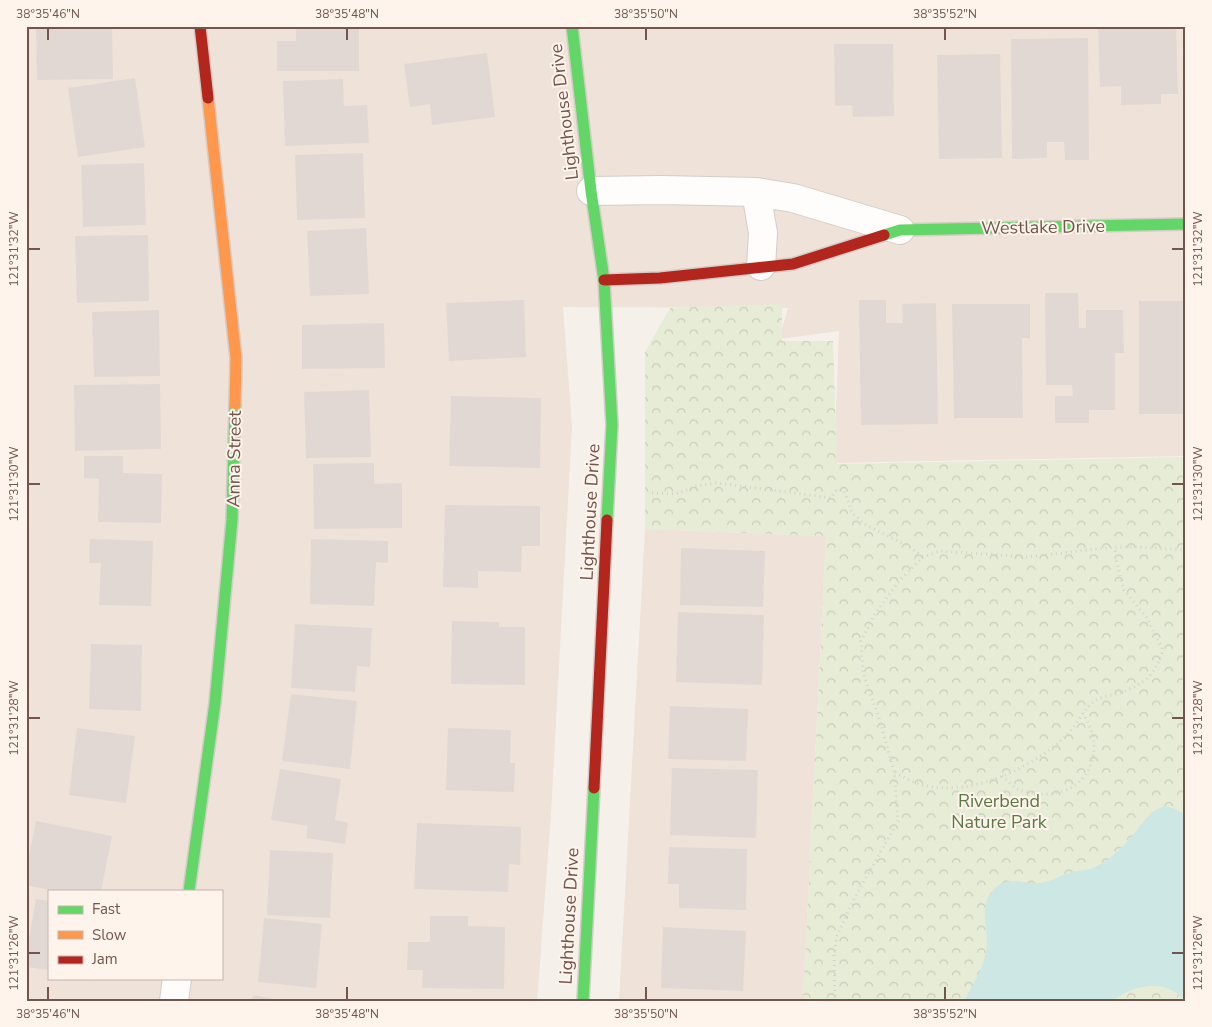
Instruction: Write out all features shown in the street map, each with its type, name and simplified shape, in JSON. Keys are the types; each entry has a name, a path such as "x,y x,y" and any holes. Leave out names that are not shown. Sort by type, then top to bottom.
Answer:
{"street":[{"name":"Anna Street","path":"189,890 215,703 232,520 236,358 200,26"},
{"name":"Lighthouse Drive","path":"572,26 591,191 604,280 612,426 583,1001"},
{"name":"Westlake Drive","path":"591,191 756,192 792,198 900,230"},
{"path":"756,192 763,233 761,266"},
{"name":"Westlake Drive","path":"604,280 660,278 792,264 900,230 1186,224"},
{"path":"174,1001 177,980"}],"path":[{"path":"652,493 676,494 696,486 718,483 831,498 836,491 844,490 852,513 866,525 908,546 923,557"},
{"path":"894,772 905,780 923,786 941,788 989,782 1018,769 1066,736 1083,713 1097,700 1146,681 1158,665 1163,650 1147,618 1124,590 1117,564 1115,547"},
{"path":"835,1001 834,956 837,936 854,899 898,821 894,772 864,673 861,641 875,614 899,581 923,557 940,551 1027,557 1115,547 1186,550"},
{"path":"1002,776 1018,790 1042,794 1056,794 1076,785 1092,766 1095,747 1092,728 1083,713"}],"shaded area":[{"path":"26,26 1186,26 1186,456 834,463 839,331 779,339 788,308 563,307 572,426 551,814 537,1001 26,1001"},
{"path":"645,529 826,536 803,1001 619,1001"}],"green space":[{"name":"Riverbend Nature Park","path":"782,304 782,341 833,341 837,464 1186,457 1186,1001 803,1001 826,536 645,529 645,352 670,308"}],"water":[{"path":"1166,806 1186,815 1186,1001 1175,992 1166,988 1150,986 1126,992 1113,1001 964,1001 985,958 987,945 985,907 987,900 996,887 1002,883 1016,881 1044,882 1097,866 1119,850 1150,814"}],"building":[{"path":"36,26 112,26 113,79 37,80"},
{"path":"296,26 359,26 359,71 277,71 277,41 296,41"},
{"path":"1176,26 1178,94 1161,94 1161,104 1121,105 1121,86 1100,87 1098,27"},
{"path":"1088,38 1089,160 1065,160 1064,142 1047,142 1047,158 1012,159 1011,39"},
{"path":"834,44 893,44 894,116 853,117 852,105 835,106"},
{"path":"487,53 495,117 432,125 430,104 410,107 404,64"},
{"path":"1000,54 1002,158 939,159 937,55"},
{"path":"135,78 145,147 78,157 68,88"},
{"path":"343,79 344,106 367,105 369,143 285,146 283,81"},
{"path":"363,153 365,218 297,220 295,155"},
{"path":"144,163 146,225 83,227 81,165"},
{"path":"366,228 369,294 310,296 307,231"},
{"path":"148,235 149,301 77,303 75,236"},
{"path":"1045,293 1078,293 1079,328 1086,328 1086,310 1123,310 1124,353 1115,353 1115,410 1089,410 1089,423 1055,423 1055,396 1073,396 1072,385 1046,385"},
{"path":"524,300 526,357 449,361 446,303"},
{"path":"859,300 886,300 886,323 903,323 902,304 936,303 938,424 861,425"},
{"path":"1139,301 1186,301 1186,414 1139,414"},
{"path":"952,304 1030,304 1030,338 1022,338 1023,418 954,418"},
{"path":"159,310 160,376 94,377 92,312"},
{"path":"384,323 385,368 302,369 302,325"},
{"path":"160,384 161,449 75,451 74,385"},
{"path":"369,390 371,457 306,458 304,392"},
{"path":"451,396 541,398 540,468 449,466"},
{"path":"84,456 123,456 123,473 162,474 161,523 98,522 99,479 84,478"},
{"path":"374,463 374,484 402,483 402,528 314,529 313,464"},
{"path":"445,505 540,506 540,546 522,546 521,572 478,571 478,588 443,587"},
{"path":"90,539 153,541 151,606 99,605 101,563 89,563"},
{"path":"311,539 388,541 388,563 376,562 374,606 310,604"},
{"path":"681,548 765,551 763,607 680,605"},
{"path":"678,612 764,615 762,685 676,682"},
{"path":"452,621 499,622 499,627 525,627 525,685 451,684"},
{"path":"295,624 372,628 370,667 357,666 355,692 291,688"},
{"path":"91,644 142,645 141,711 89,709"},
{"path":"291,694 357,701 350,769 282,761"},
{"path":"670,706 748,709 746,761 668,759"},
{"path":"77,728 135,736 126,803 69,795"},
{"path":"448,728 511,730 510,763 515,763 514,792 446,790"},
{"path":"672,768 758,770 756,838 670,835"},
{"path":"280,769 341,779 335,820 348,823 345,844 306,838 308,826 271,820"},
{"path":"36,821 112,836 101,890 51,890 26,885 26,871"},
{"path":"417,823 521,827 520,865 509,864 508,892 414,889"},
{"path":"669,847 747,849 746,910 679,908 679,884 668,884"},
{"path":"270,850 333,853 330,918 267,915"},
{"path":"36,899 48,901 48,970 26,967"},
{"path":"430,916 468,916 468,926 505,927 504,989 422,988 423,970 407,970 408,942 430,942"},
{"path":"264,918 322,924 316,988 258,982"},
{"path":"663,927 746,931 743,991 661,988"},
{"path":"253,995 279,1000 279,1001 252,1001"}],"traffic: fast":[{"path":"572,26 591,191 604,280 612,425 607,520"},
{"path":"884,235 900,230 1186,224"},
{"path":"189,890 215,703 232,520 235,405"},
{"path":"583,1001 594,788"}],"traffic: slow":[{"path":"208,98 236,358 235,405"}],"traffic: jam":[{"path":"200,26 208,98"},
{"path":"604,280 660,278 793,264 884,235"},
{"path":"594,788 607,520"}]}
